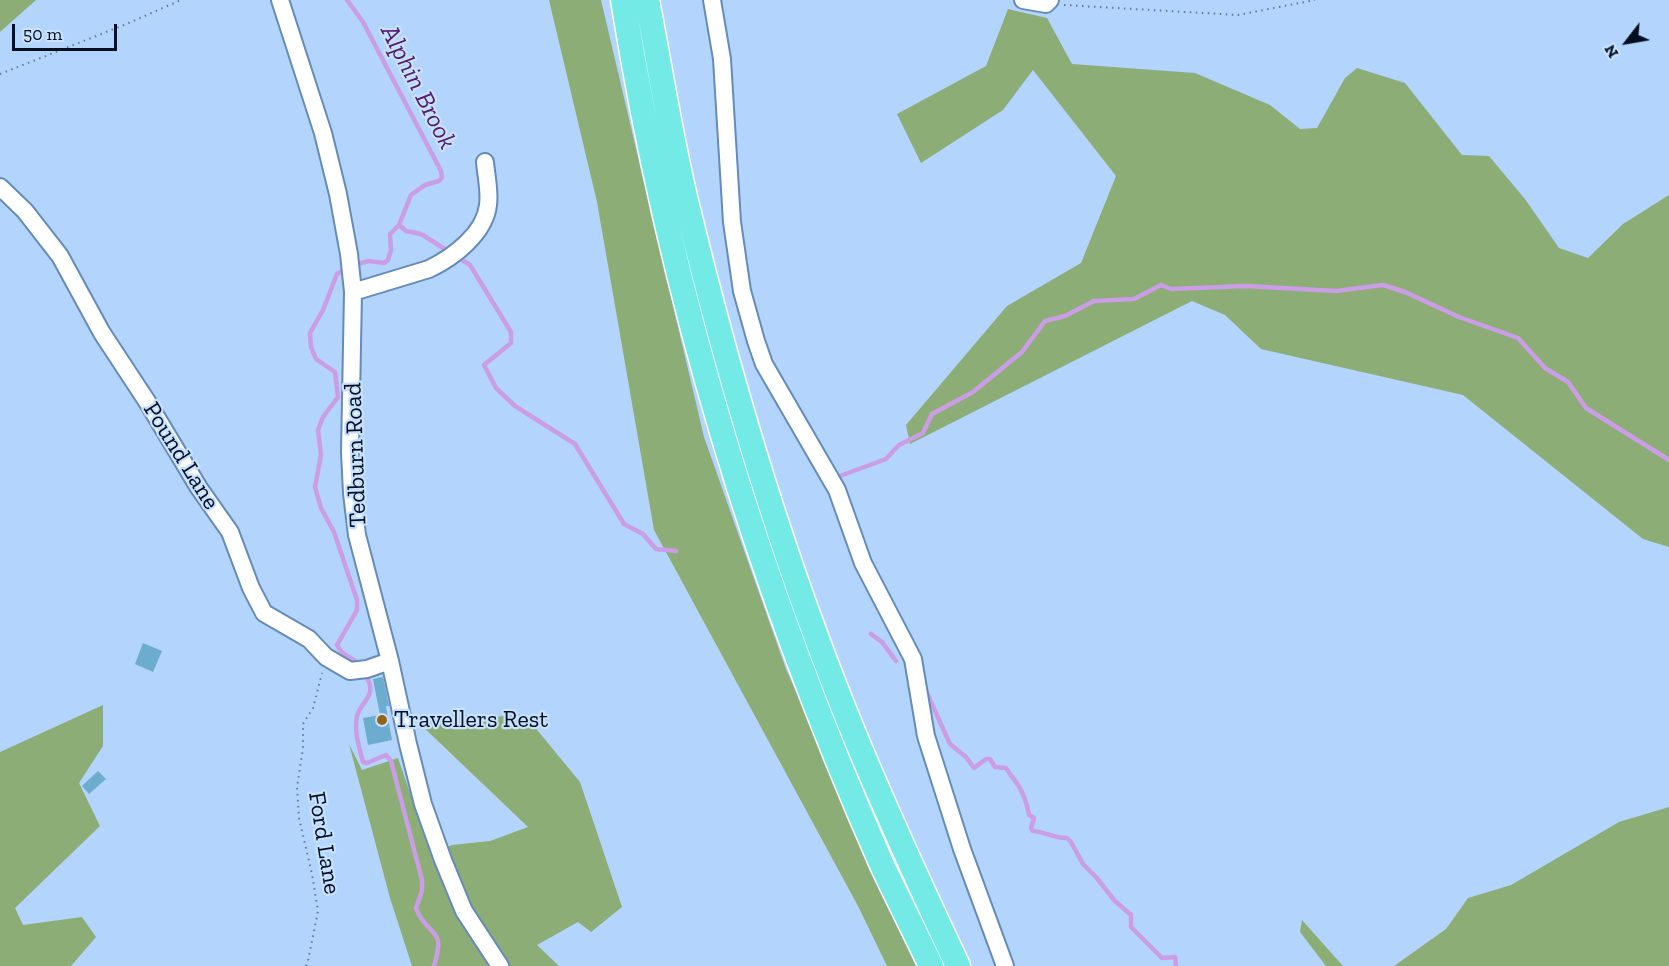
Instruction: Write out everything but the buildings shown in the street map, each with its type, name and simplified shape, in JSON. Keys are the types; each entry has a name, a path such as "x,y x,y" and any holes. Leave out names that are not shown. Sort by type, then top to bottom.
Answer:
{"highway":[{"path":"623,0 639,99 671,245 745,507 793,645 836,754 883,865 931,966"},
{"path":"647,0 685,198 726,357 764,483 845,713 905,853 958,966"}],"street":[{"name":"Tedburn Road","path":"280,0 323,133 349,254 353,285 350,452 357,535 390,661 423,804 464,911 500,966"},
{"path":"712,0 722,59 732,222 742,291 756,341 764,364 837,490 862,563 913,659 926,736 962,849 1005,966"},
{"path":"1023,0 1048,2"},
{"path":"353,285 429,269 440,264 462,247 483,225 488,204 485,162"},
{"name":"Pound Lane","path":"0,187 25,211 60,256 102,333 230,532 251,588 264,613 309,639 326,657 350,672 390,661"}],"path":[{"path":"0,74 124,26 181,0"},
{"path":"1048,2 1238,15 1315,0"},
{"name":"Ford Lane","path":"306,966 318,911 299,818 297,787 303,747 303,724 312,708 326,657"}],"green space":[{"path":"0,0 36,0 0,32"},
{"path":"549,0 601,0 704,437 786,669 916,966 887,966 858,906 654,530 597,202"},
{"path":"1008,9 1047,18 1072,64 1195,73 1270,105 1300,129 1317,128 1345,78 1357,68 1405,83 1462,155 1489,156 1525,199 1559,248 1588,258 1623,224 1669,195 1669,547 1643,539 1463,395 1261,349 1225,315 1192,301 910,444 906,425 1007,306 1081,263 1116,176 1033,70 1003,110 921,163 897,114 986,66"},
{"path":"103,705 103,746 79,783 100,826 15,908 23,925 82,917 96,937 71,966 0,966 0,752"},
{"path":"426,714 494,717 524,714 580,782 622,907 591,932 578,922 537,945 559,966 412,966 390,898 349,744 362,770 398,758 431,854 452,845 490,841 528,827 419,723"},
{"path":"1669,807 1669,966 1394,966 1446,929 1468,898 1511,885 1619,822"},
{"path":"1302,920 1343,966 1326,966 1300,932"}],"waterway":[{"name":"Alphin Brook","path":"347,0 363,22 441,171 442,177 439,181 425,185 411,195 399,225 390,234 391,250 388,260 384,263 369,261 354,265"},
{"path":"399,225 406,231 421,234 470,265 511,332 511,343 484,365 496,388 515,406 575,444 624,524 643,534 656,549 676,551"},
{"name":"Alphin Brook","path":"347,268 337,274 323,310 310,333 311,347 316,359 335,372 338,397 323,417 318,430 321,455 315,487 321,508 334,532 357,600 357,610 337,645 342,653 360,666"},
{"path":"840,476 886,459 899,445 923,433 932,414 973,392 1022,352 1045,321 1065,316 1094,301 1134,299 1161,285 1171,289 1246,286 1336,291 1383,285 1405,292 1459,317 1518,338 1545,368 1568,382 1586,408 1669,460"},
{"path":"871,634 882,642 896,661"},
{"name":"Alphin Brook","path":"364,673 370,692 357,716 356,728 363,762 367,763 386,755 391,761 422,880 422,891 416,908 420,917 437,938 434,966"},
{"path":"925,689 950,744 966,757 974,768 986,759 990,759 995,767 1006,768 1022,792 1029,815 1034,818 1031,828 1033,831 1067,838 1083,864 1114,900 1131,915 1131,927 1162,958 1175,957 1176,966"}],"place":[{"name":"Travellers Rest","path":"382,720"}]}
